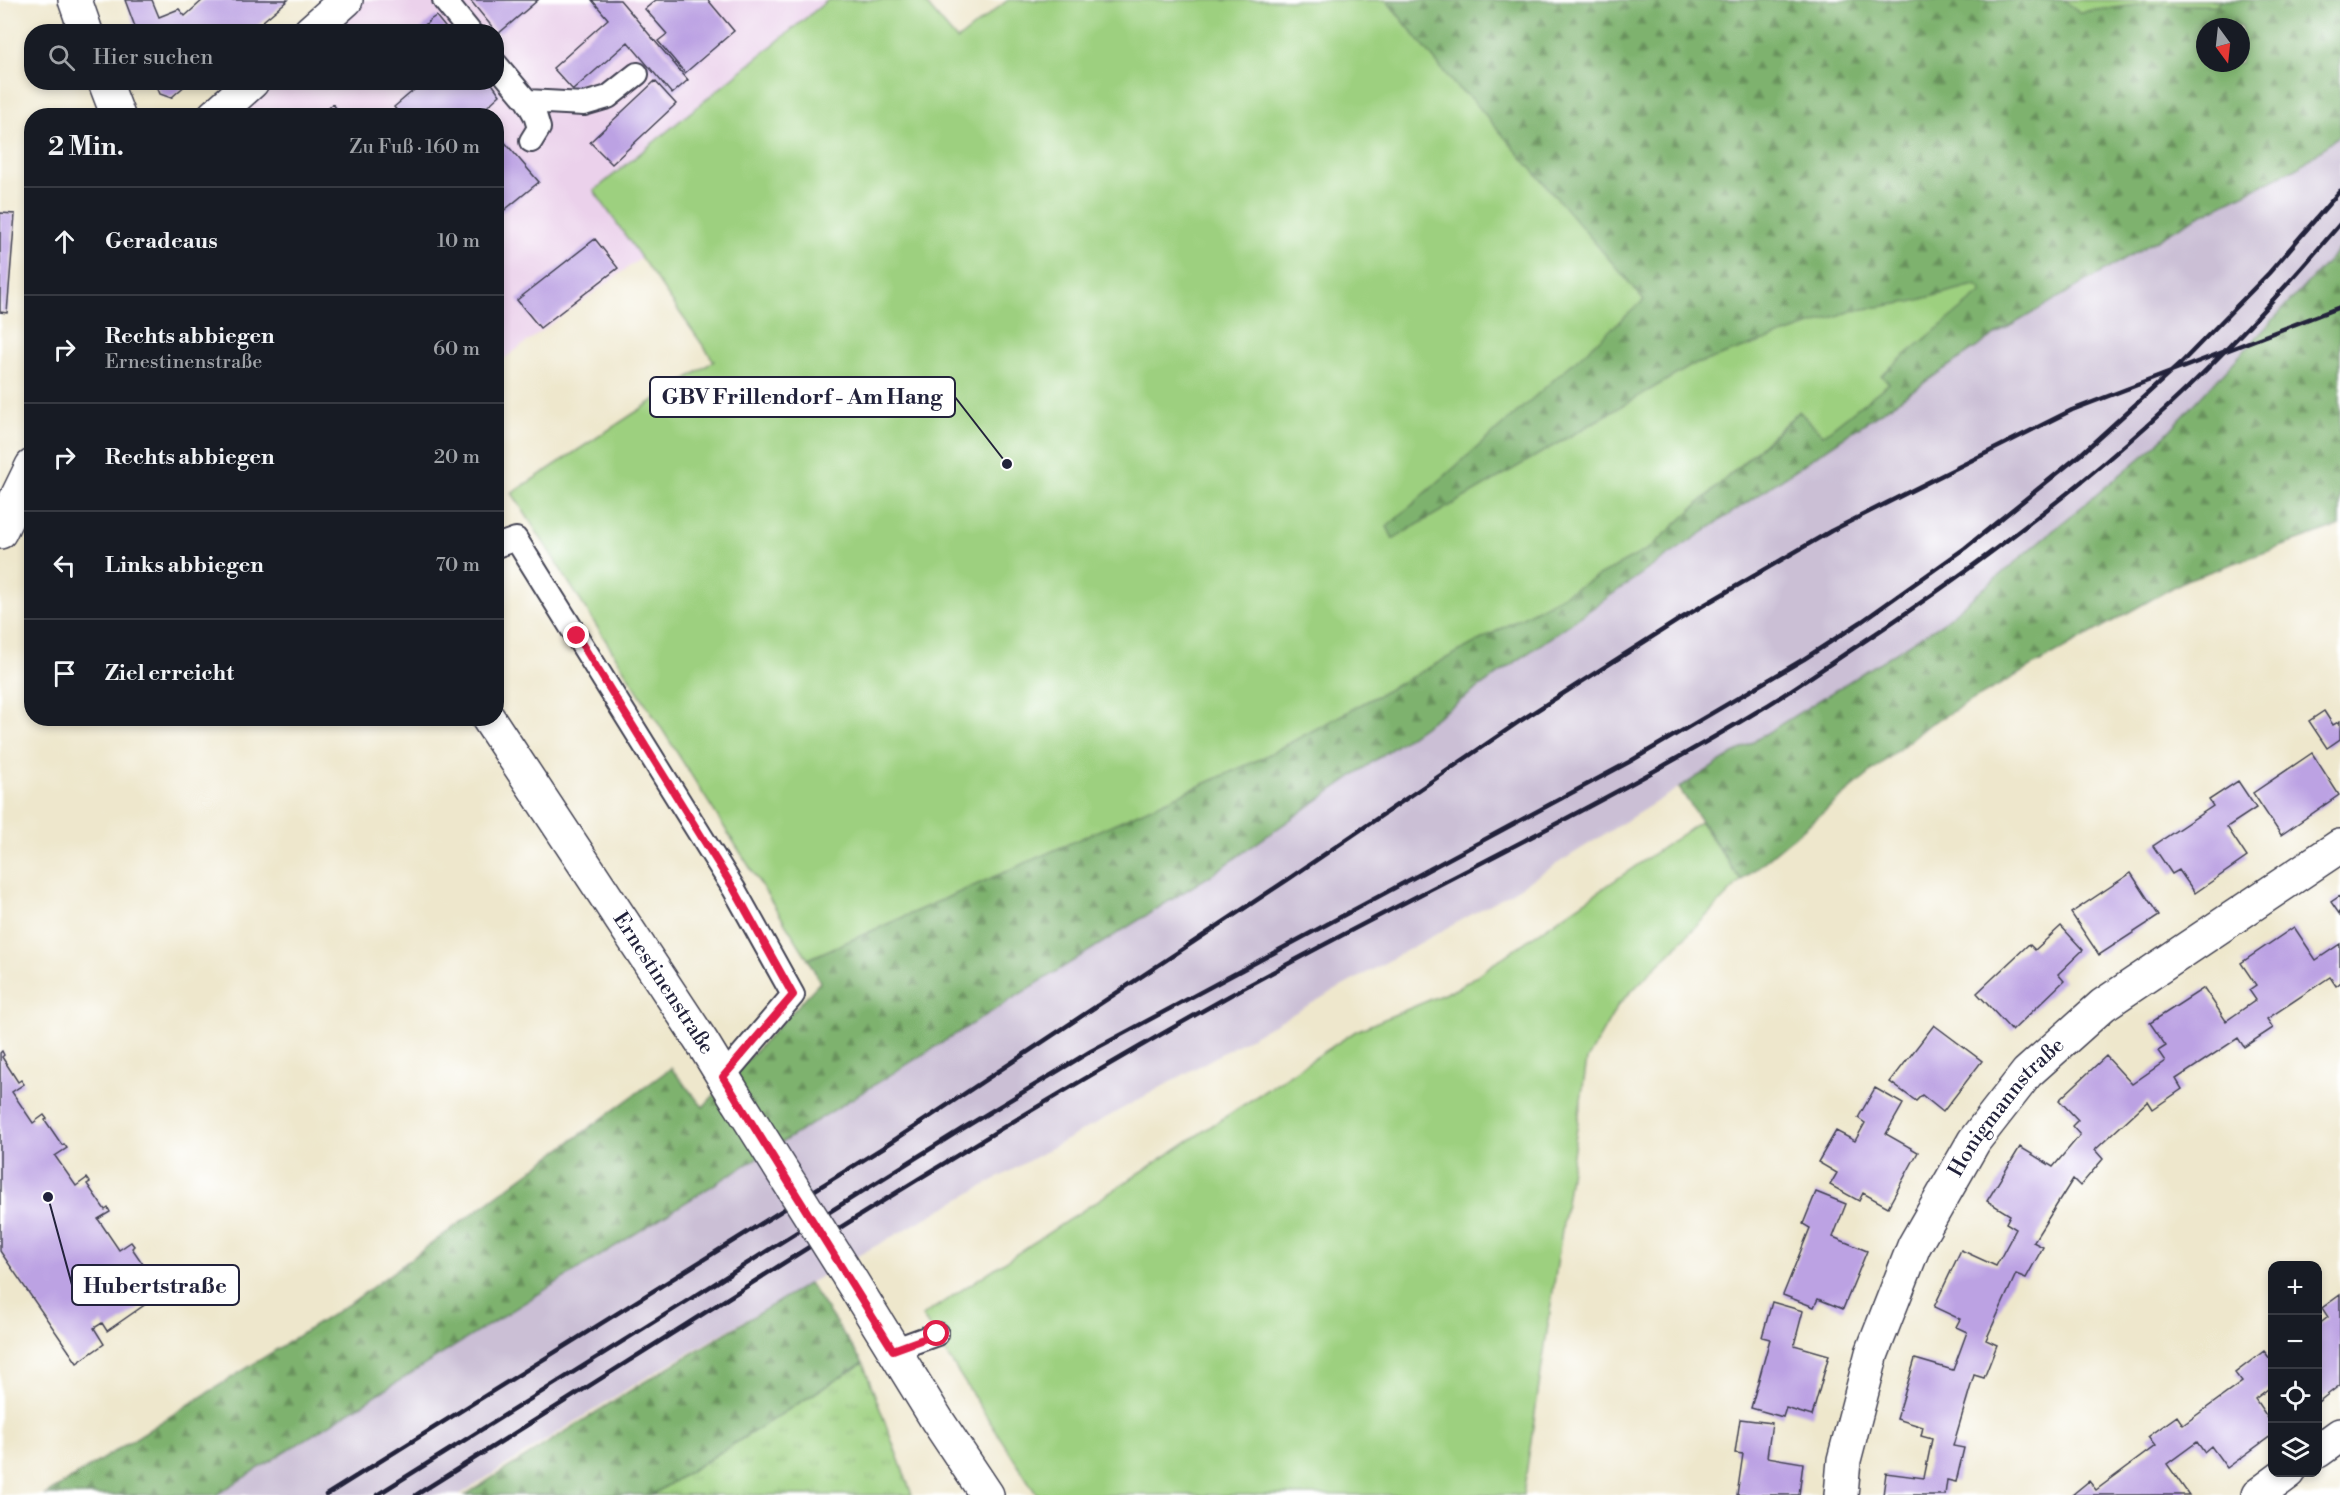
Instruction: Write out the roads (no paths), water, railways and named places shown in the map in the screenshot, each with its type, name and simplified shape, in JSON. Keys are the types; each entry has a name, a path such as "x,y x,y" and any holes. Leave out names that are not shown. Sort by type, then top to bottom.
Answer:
{"street":[{"path":"75,0 83,24"},
{"path":"319,24 346,0"},
{"path":"108,90 115,108"},
{"path":"223,108 243,90"},
{"path":"0,532 24,482"},
{"name":"Ernestinenstraße","path":"493,726 702,1042 937,1420 987,1495"},
{"name":"Honigmannstraße","path":"1841,1495 1844,1460 1872,1353 1914,1246 1974,1141 2027,1073 2103,1005 2340,846"},
{"path":"2322,1448 2340,1435"},
{"path":"2258,1495 2283,1477"}],"lane":[{"path":"444,0 464,24"},
{"path":"504,74 527,101 535,115 538,128 531,141"},
{"path":"527,101 584,104 608,97 637,74"},
{"path":"504,543 516,538 734,889 793,995 731,1089"},
{"path":"893,1350 937,1334"}],"railway":[{"path":"377,1495 962,1129 1091,1051 1629,762 1804,659 1861,622 1965,548 2080,455 2181,363 2269,273 2340,191"},
{"path":"416,1495 815,1243 1117,1060 1288,964 1629,785 1763,708 1800,684 1951,582 2083,481 2206,370 2340,224"},
{"path":"326,1495 884,1147 1287,880 1520,721 1680,619 1831,531 2072,410 2340,307"}],"place":[{"name":"GBV Frillendorf - Am Hang","path":"1007,464"},
{"name":"Hubertstraße","path":"48,1197"}]}
